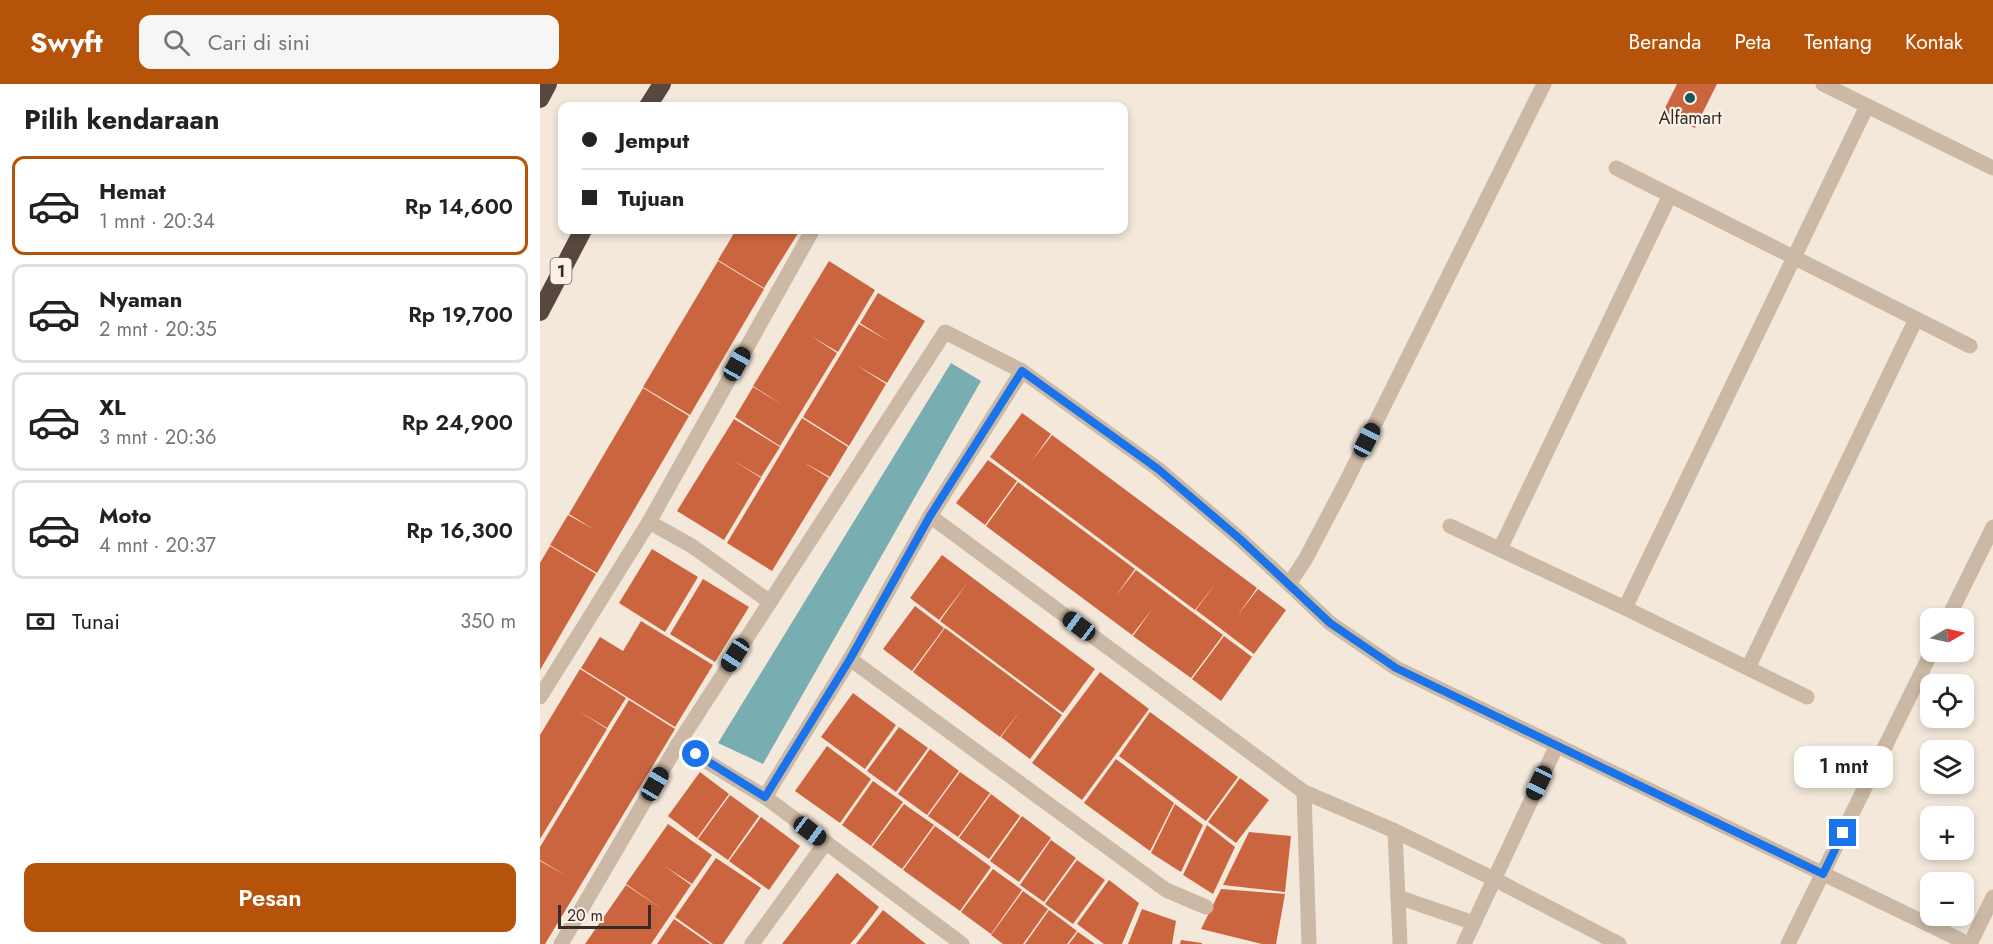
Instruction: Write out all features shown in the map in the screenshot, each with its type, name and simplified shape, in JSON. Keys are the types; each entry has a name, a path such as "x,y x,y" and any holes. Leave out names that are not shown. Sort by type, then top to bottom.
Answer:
{"highway":[{"path":"540,99 548,84"},
{"path":"651,102 662,84"},
{"name":"1","path":"540,312 581,234"}],"street":[{"path":"1289,584 1305,560 1346,482 1544,84"},
{"path":"1823,84 1993,168"},
{"path":"1625,608 1867,106"},
{"path":"1616,168 1970,346"},
{"path":"1500,549 1671,195"},
{"path":"540,697 649,522 810,234"},
{"path":"1748,668 1917,319"},
{"path":"561,944 678,744 945,332 1022,371 1158,469 1240,539 1330,623 1396,668 1970,944 1993,897"},
{"path":"765,797 850,659 930,516 1022,371"},
{"path":"930,516 1304,792 1395,831 1617,943"},
{"path":"649,522 692,546 770,602"},
{"path":"1450,526 1807,697"},
{"path":"1953,608 1993,527"},
{"path":"850,659 1166,890 1206,907"},
{"path":"1788,944 1927,662"},
{"path":"678,744 765,797 954,941"},
{"path":"1464,944 1557,745"},
{"path":"1304,792 1308,944"},
{"path":"1395,831 1400,944"},
{"path":"752,944 826,842"},
{"path":"1398,897 1474,923"}],"water":[{"path":"951,363 981,381 763,764 718,743"}],"building":[{"name":"Alfamart","path":"1677,84 1717,84 1695,128 1663,112"},
{"path":"734,234 798,234 764,288 718,260"},
{"path":"718,261 764,289 690,415 643,387"},
{"path":"829,261 875,290 838,352 811,336 837,353 780,446 735,417 753,387 783,405 753,386"},
{"path":"878,293 925,321 887,383 856,365 886,384 849,446 803,417 859,324 890,342 860,323"},
{"path":"643,388 689,416 597,573 550,545 568,515 595,530 569,514"},
{"path":"1022,413 1051,434 1031,462 1052,435 1257,588 1237,616 1258,589 1286,610 1254,654 1196,610 1216,583 1195,610 990,457"},
{"path":"802,418 848,447 830,477 803,462 829,478 772,571 727,543"},
{"path":"734,419 780,447 761,477 731,459 761,478 724,540 677,511"},
{"path":"988,460 1017,481 985,525 956,503"},
{"path":"1018,482 1135,569 1115,597 1136,570 1223,635 1191,678 1133,636 1153,608 1132,635 986,526"},
{"path":"550,546 596,574 540,670 540,563"},
{"path":"652,549 698,577 665,632 619,603"},
{"path":"942,555 1095,669 1063,713 940,621 968,582 939,620 910,598"},
{"path":"703,579 749,607 715,662 670,634"},
{"path":"915,606 944,628 912,671 883,649"},
{"path":"641,621 713,665 675,727 581,668 600,637 623,651"},
{"path":"945,628 1062,715 1030,759 1001,737 1021,710 1000,737 913,672"},
{"path":"1224,636 1252,657 1221,701 1192,679"},
{"path":"580,669 626,698 607,728 577,710 607,729 540,839 540,735"},
{"path":"1100,672 1149,709 1082,800 1032,763"},
{"path":"853,693 896,725 865,769 821,737"},
{"path":"629,700 675,729 545,944 540,944 540,861 565,875 540,860 540,847"},
{"path":"1150,712 1238,777 1206,821 1119,756"},
{"path":"899,727 928,748 896,792 867,771"},
{"path":"827,746 871,779 840,823 795,791"},
{"path":"930,749 959,771 927,815 898,794"},
{"path":"1116,759 1174,803 1150,851 1084,803"},
{"path":"700,772 729,794 697,838 668,816"},
{"path":"960,772 990,793 958,837 928,816"},
{"path":"1240,778 1269,800 1236,843 1208,822"},
{"path":"873,781 903,802 871,846 842,825"},
{"path":"991,794 1020,816 989,859 959,838"},
{"path":"730,795 759,816 728,860 698,839"},
{"path":"904,804 934,825 902,869 872,847"},
{"path":"1175,804 1203,825 1181,872 1151,853"},
{"path":"1022,816 1051,838 1019,882 990,861"},
{"path":"761,817 800,846 769,890 729,861"},
{"path":"668,824 712,855 692,884 663,865 691,885 651,944 585,944 626,885 665,911 626,884"},
{"path":"1207,825 1235,847 1213,894 1183,875"},
{"path":"935,826 991,867 960,911 903,870"},
{"path":"1249,832 1291,836 1285,892 1223,885"},
{"path":"1051,840 1076,858 1044,902 1020,885"},
{"path":"716,858 761,888 723,944 713,944 675,917"},
{"path":"1077,860 1105,880 1073,924 1045,904"},
{"path":"993,869 1022,890 991,934 961,912"},
{"path":"837,873 879,907 857,936 850,944 782,944"},
{"path":"1109,880 1139,903 1122,944 1104,944 1077,924"},
{"path":"1221,889 1285,894 1276,944 1262,944 1201,929"},
{"path":"1023,891 1048,909 1023,944 1003,944 991,935"},
{"path":"1142,909 1176,921 1172,944 1128,944"},
{"path":"883,910 926,944 856,944"},
{"path":"1049,910 1077,931 1067,944 1025,944"},
{"path":"674,919 710,944 657,944"},
{"path":"1078,932 1095,944 1069,944"},
{"path":"1181,940 1202,943 1202,944 1180,944"}],"place":[{"name":"Alfamart","path":"1690,98"}],"route":[{"path":"696,754 765,797 850,659 930,516 1022,371 1158,469 1240,539 1330,623 1396,668 1823,874 1843,833"}]}
